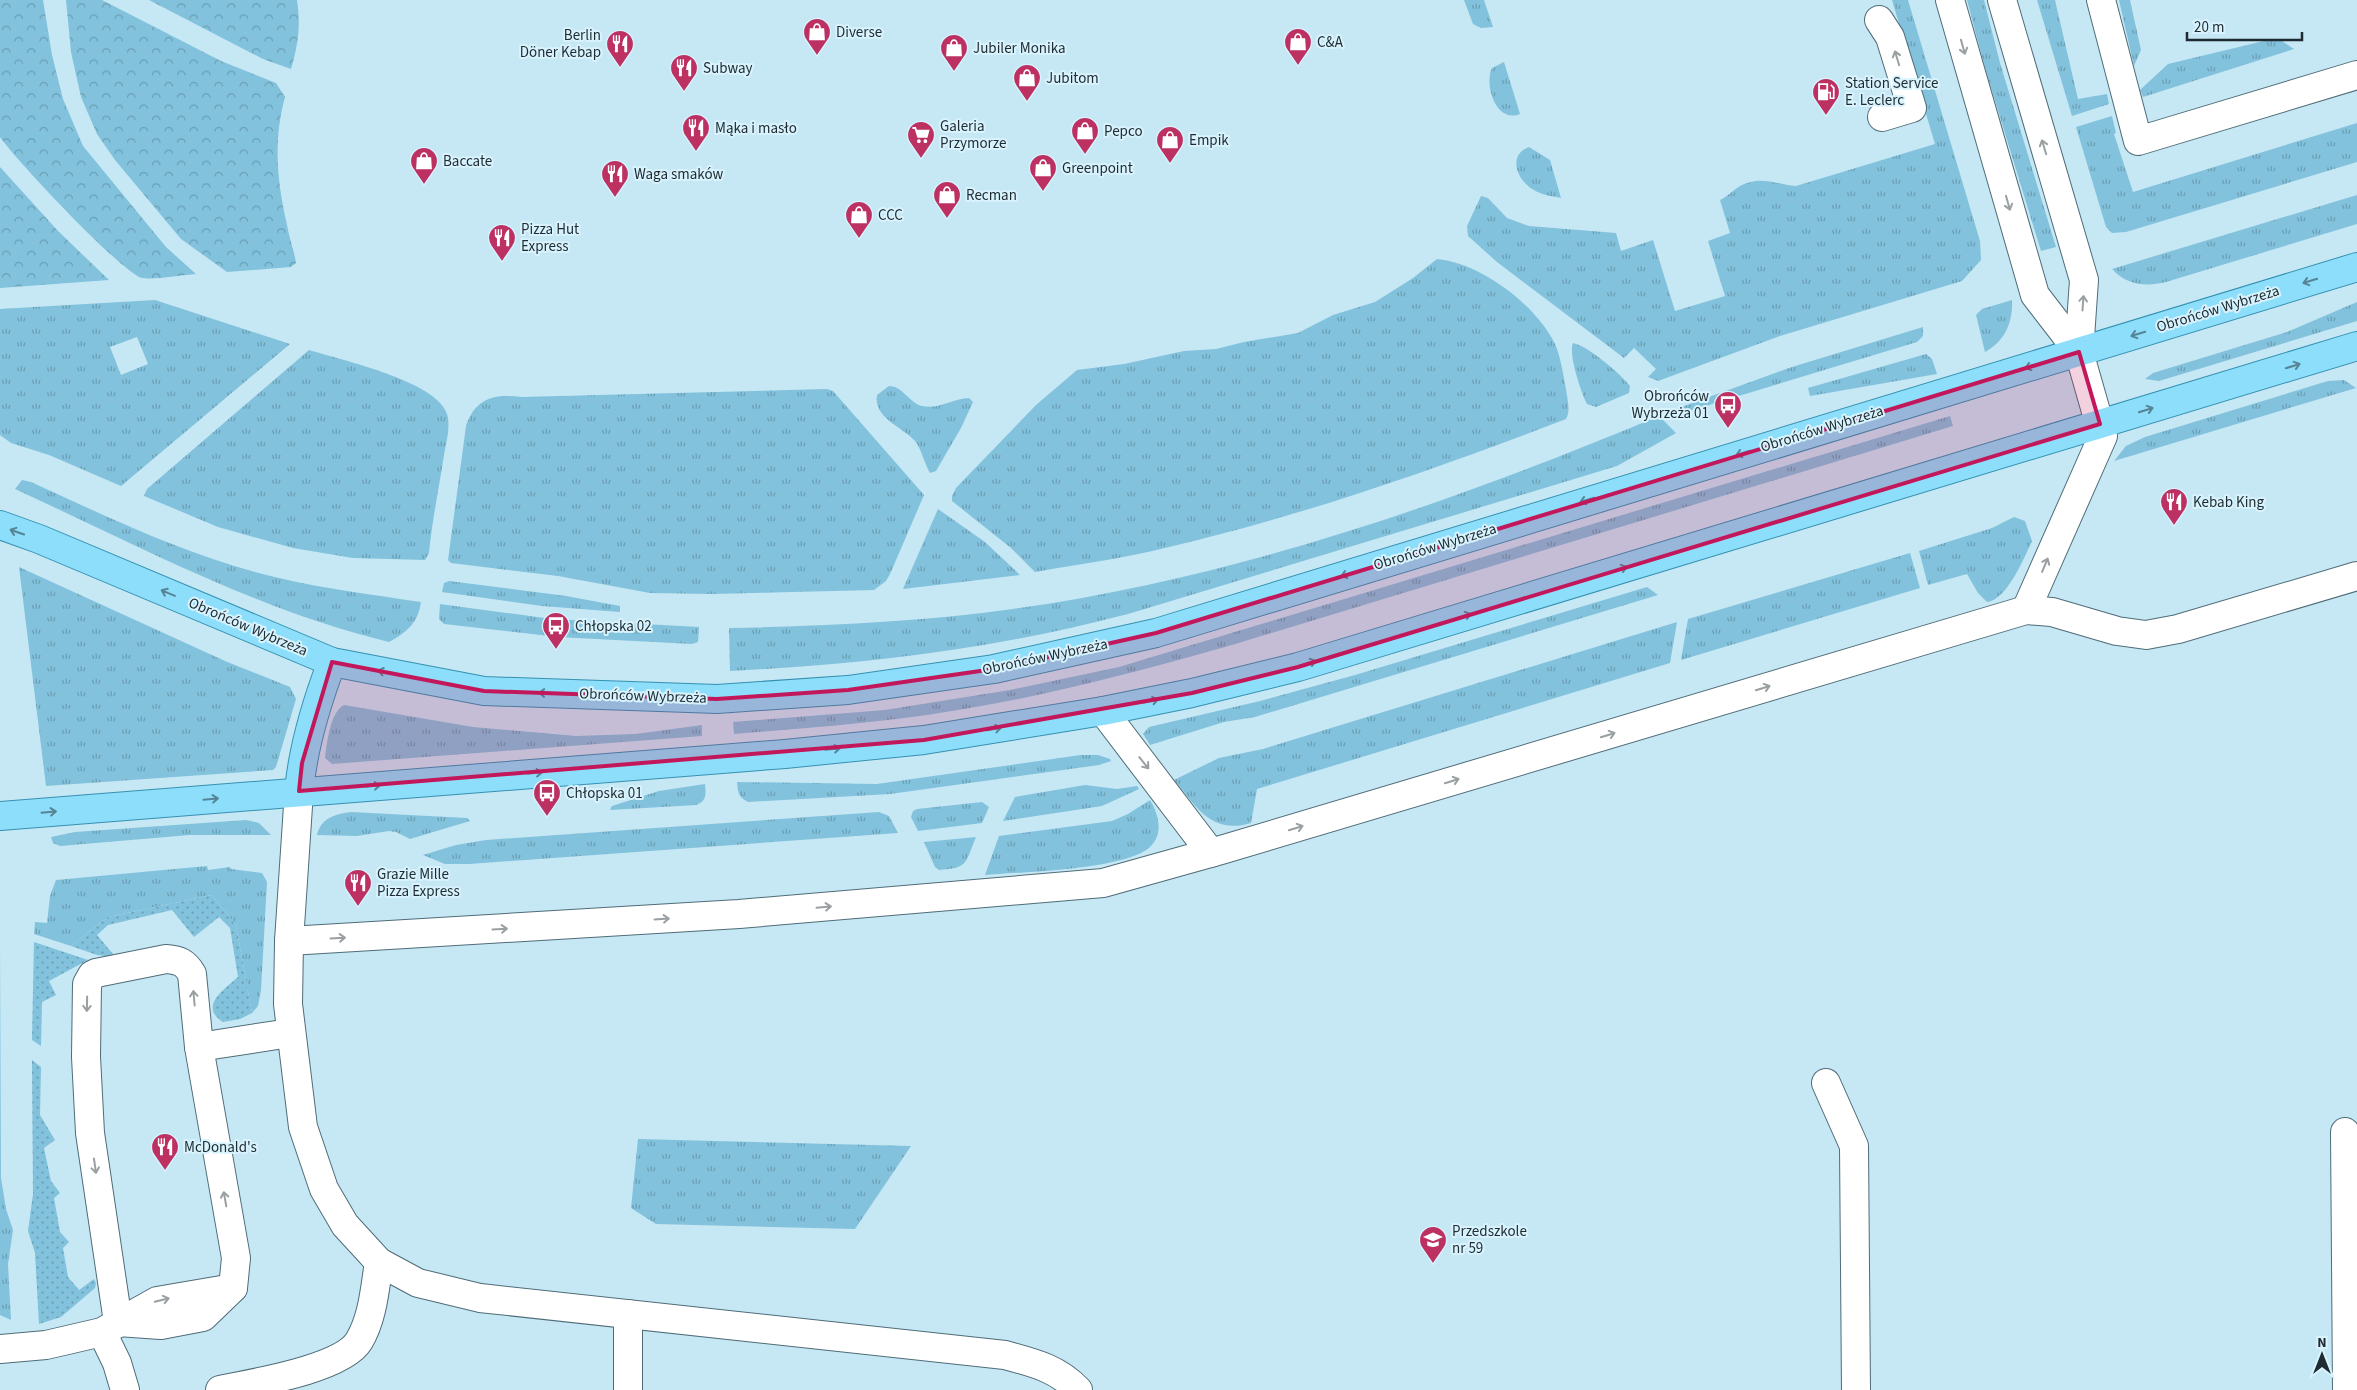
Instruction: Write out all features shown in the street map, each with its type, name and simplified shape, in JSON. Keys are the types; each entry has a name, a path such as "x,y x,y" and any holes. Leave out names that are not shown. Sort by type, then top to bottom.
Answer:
{"main road":[{"name":"Obrońców Wybrzeża","path":"0,526 48,543 332,662 484,692 717,698 848,690 994,669 1156,633 2357,267"},
{"path":"0,816 785,754 924,740 1103,711 1192,693 1298,666 2357,346"},
{"path":"299,791 302,763 321,692 332,662"}],"street":[{"path":"1950,0 2035,295 2079,352"},
{"path":"2002,0 2084,280 2079,352 2103,436 2026,610"},
{"path":"2101,0 2138,141 2357,75"},
{"path":"1879,20 1890,37 1912,108 1882,117"},
{"path":"289,941 739,914 1122,880 2026,610 2052,612 2117,631 2146,634 2178,629 2357,576"},
{"path":"1103,711 1211,853"},
{"path":"299,791 289,941 290,1033 303,1126 324,1189 345,1225 379,1262 418,1283 480,1298 1005,1355 1050,1368 1066,1377 1078,1390"},
{"path":"0,1349 46,1345 110,1327 157,1300 233,1288 236,1258 199,1046 192,974 187,965 177,960 166,959 103,971 92,975 89,979 86,1057 90,1124 110,1327 117,1363 125,1390"},
{"path":"199,1046 290,1033"},
{"path":"1826,1083 1854,1146 1856,1390"},
{"path":"2345,1132 2347,1390"},
{"path":"220,1390 306,1370 322,1365 350,1351 358,1343 365,1330 379,1262"},
{"path":"628,1314 628,1390"}],"highlighted area":[{"path":"2079,352 2100,424 1298,667 1192,693 924,740 299,791 302,763 332,662 484,691 717,699 848,690 994,669 1156,633"}],"green space":[{"path":"0,0 43,0 52,55 63,99 83,146 166,247 196,274 142,278 131,271 113,257 69,214 0,137"},
{"path":"66,0 102,0 221,61 276,83 285,97 279,129 279,177 296,263 291,267 227,272 181,239 115,160 97,134 81,97 71,52"},
{"path":"149,0 297,0 298,35 291,69 263,59"},
{"path":"1464,0 1484,0 1493,27 1481,28 1473,24"},
{"path":"1892,0 1908,0 1980,241 1981,260 1962,281 1780,336 1658,381 1648,377 1656,369 1634,348 1624,358 1497,262 1468,236 1467,226 1481,196 1488,198 1507,218 1529,226 1616,233 1621,251 1653,240 1675,311 1725,296 1708,241 1730,233 1720,200 1740,186 1755,181 1768,181 1796,186 1935,144"},
{"path":"1967,0 1984,0 2000,63 2056,247 2041,251 1985,68"},
{"path":"2037,0 2055,0 2078,99 2107,94 2109,104 2072,116"},
{"path":"2119,0 2130,0 2141,50 2134,66"},
{"path":"2268,40 2282,41 2294,49 2143,97 2140,90 2168,64"},
{"path":"1504,62 1520,114 1511,116 1498,108 1489,83 1492,68"},
{"path":"2112,116 2116,133 2114,134 2133,192 2357,123 2357,162 2126,232 2112,233 2106,227 2076,127"},
{"path":"1529,147 1550,160 1561,198 1534,190 1519,175 1516,162 1518,156"},
{"path":"0,167 58,231 109,280 0,288"},
{"path":"2357,195 2357,224 2166,282 2137,283 2124,278 2112,269"},
{"path":"1437,259 1454,262 1489,277 1521,301 1535,315 1555,344 1559,355 1568,404 1566,419 1370,490 1270,521 1152,551 1035,572 1011,548 952,501 956,488 1036,405 1077,370 1124,364 1184,351 1216,349 1244,342 1298,333 1333,315 1375,302 1413,278"},
{"path":"155,300 290,344 121,486 49,455 11,443 0,435 0,309","holes":["137,337 148,364 121,375 110,347"]},
{"path":"2012,300 2011,316 2003,337 1985,352 1976,315 1982,309"},
{"path":"2357,302 2357,321 2159,381 2145,379 2153,373 2287,332"},
{"path":"1923,327 1923,336 1917,342 1689,411 1676,409 1792,367"},
{"path":"1573,343 1596,355 1619,374 1630,386 1629,393 1596,407 1587,404 1574,364 1572,355"},
{"path":"309,350 386,373 407,382 426,391 440,402 447,414 448,434 429,553 425,560 353,558 293,548 218,527 144,496 147,489"},
{"path":"1926,354 1932,359 1937,374 1810,396 1808,388"},
{"path":"2344,380 2356,388 2114,461 2126,446 2145,437 2328,381"},
{"path":"889,386 898,389 913,402 922,406 940,405 969,398 973,402 961,428 936,471 930,473 915,441 884,416 880,410 877,403 877,395"},
{"path":"827,389 833,391 924,495 890,574 886,581 874,590 711,594 650,593 558,576 451,563 448,560 466,426 475,409 488,399 503,396"},
{"path":"1659,416 1676,433 1617,466 1128,614 1029,637 980,646 832,664 730,671 729,628 871,623 942,617 1013,609 1097,595 1180,578 1261,557 1423,507 1581,448"},
{"path":"1950,416 1953,426 1232,645 1128,673 1023,698 925,715 843,725 734,734 733,722 885,710 1010,690 1119,667"},
{"path":"22,480 31,482 184,549 215,560 297,582 421,602 420,609 411,626 389,642 340,629 245,594 152,554 15,489"},
{"path":"938,509 985,542 1020,575 903,589"},
{"path":"2014,517 2025,521 2032,541 2014,577 1994,600 1987,602 1978,593 1967,574 1928,585 1919,551 1992,528"},
{"path":"1910,553 1920,588 1681,660 1688,619"},
{"path":"19,567 225,661 290,687 296,699 276,767 273,770 46,786"},
{"path":"449,581 566,596 620,606 620,612 542,606 442,592 444,583"},
{"path":"1647,587 1658,595 1255,717 1224,722 1150,745 1143,734 1149,727 1260,701 1355,675"},
{"path":"440,604 552,619 699,627 698,642 692,644 558,637 444,624 439,619"},
{"path":"1677,622 1670,663 1257,789 1251,823 1237,826 1215,822 1198,809 1174,780 1219,758 1263,749"},
{"path":"344,705 473,727 576,736 636,734 702,725 702,736 332,764 325,758 328,736 335,714"},
{"path":"1081,755 1098,755 1111,761 1099,765 890,794 748,802 739,794 737,782 877,784"},
{"path":"705,784 704,799 696,805 610,810 612,806 659,791"},
{"path":"1085,785 1117,789 1137,786 1139,789 1102,806 1003,821 1015,797"},
{"path":"1150,800 1157,817 1159,829 1151,846 1139,854 1098,865 985,875 999,836 1112,821 1128,814"},
{"path":"982,802 989,807 982,823 918,831 911,817 913,811 917,809"},
{"path":"351,812 467,818 470,821 410,839 396,832 389,831 357,836 317,835 325,821 340,814"},
{"path":"879,812 889,816 898,833 469,864 445,864 423,855 456,845 486,840"},
{"path":"246,820 259,823 271,835 190,835 60,846 53,843 51,837 75,832"},
{"path":"976,837 965,862 961,866 939,870 935,867 924,842"},
{"path":"207,866 208,870 230,867 231,869 262,873 267,882 261,990 258,1006 252,1013 236,925 212,895 108,917 71,946 34,934 35,922 47,923 50,896 56,880"},
{"path":"212,895 236,925 252,1013 240,1019 223,1022 216,1016 213,1010 216,998 238,977 230,928 219,917 194,937 172,910 108,925 97,935 113,954 112,957 97,955 71,946 108,917"},
{"path":"0,941 1,1178 6,1209 13,1230 8,1264 11,1320 0,1315"},
{"path":"34,942 88,960 49,981 56,995 42,1002 41,1046 32,1040"},
{"path":"32,1060 41,1067 40,1115 55,1140 44,1148 51,1181 60,1193 54,1198 60,1232 69,1242 63,1248 68,1277 79,1290 94,1279 96,1283 95,1288 61,1317 39,1324 35,1253 28,1231 33,1194"},
{"path":"638,1139 911,1146 855,1229 656,1224 631,1208"}],"place":[{"name":"Diverse","path":"817,56"},
{"name":"C&A","path":"1298,66"},
{"name":"Berlin Döner Kebap","path":"620,68"},
{"name":"Jubiler Monika","path":"954,72"},
{"name":"Subway","path":"684,92"},
{"name":"Jubitom","path":"1027,102"},
{"name":"Station Service E. Leclerc","path":"1826,116"},
{"name":"Mąka i masło","path":"696,152"},
{"name":"Pepco","path":"1085,155"},
{"name":"Galeria Przymorze","path":"921,159"},
{"name":"Empik","path":"1170,164"},
{"name":"Baccate","path":"424,185"},
{"name":"Greenpoint","path":"1043,192"},
{"name":"Waga smaków","path":"615,198"},
{"name":"Recman","path":"947,219"},
{"name":"CCC","path":"859,239"},
{"name":"Pizza Hut Express","path":"502,262"},
{"name":"Obrońców Wybrzeża 01","path":"1728,429"},
{"name":"Kebab King","path":"2174,526"},
{"name":"Chłopska 02","path":"556,650"},
{"name":"Chłopska 01","path":"547,817"},
{"name":"Grazie Mille Pizza Express","path":"358,907"},
{"name":"McDonald's","path":"165,1171"},
{"name":"Przedszkole nr 59","path":"1433,1264"}]}
